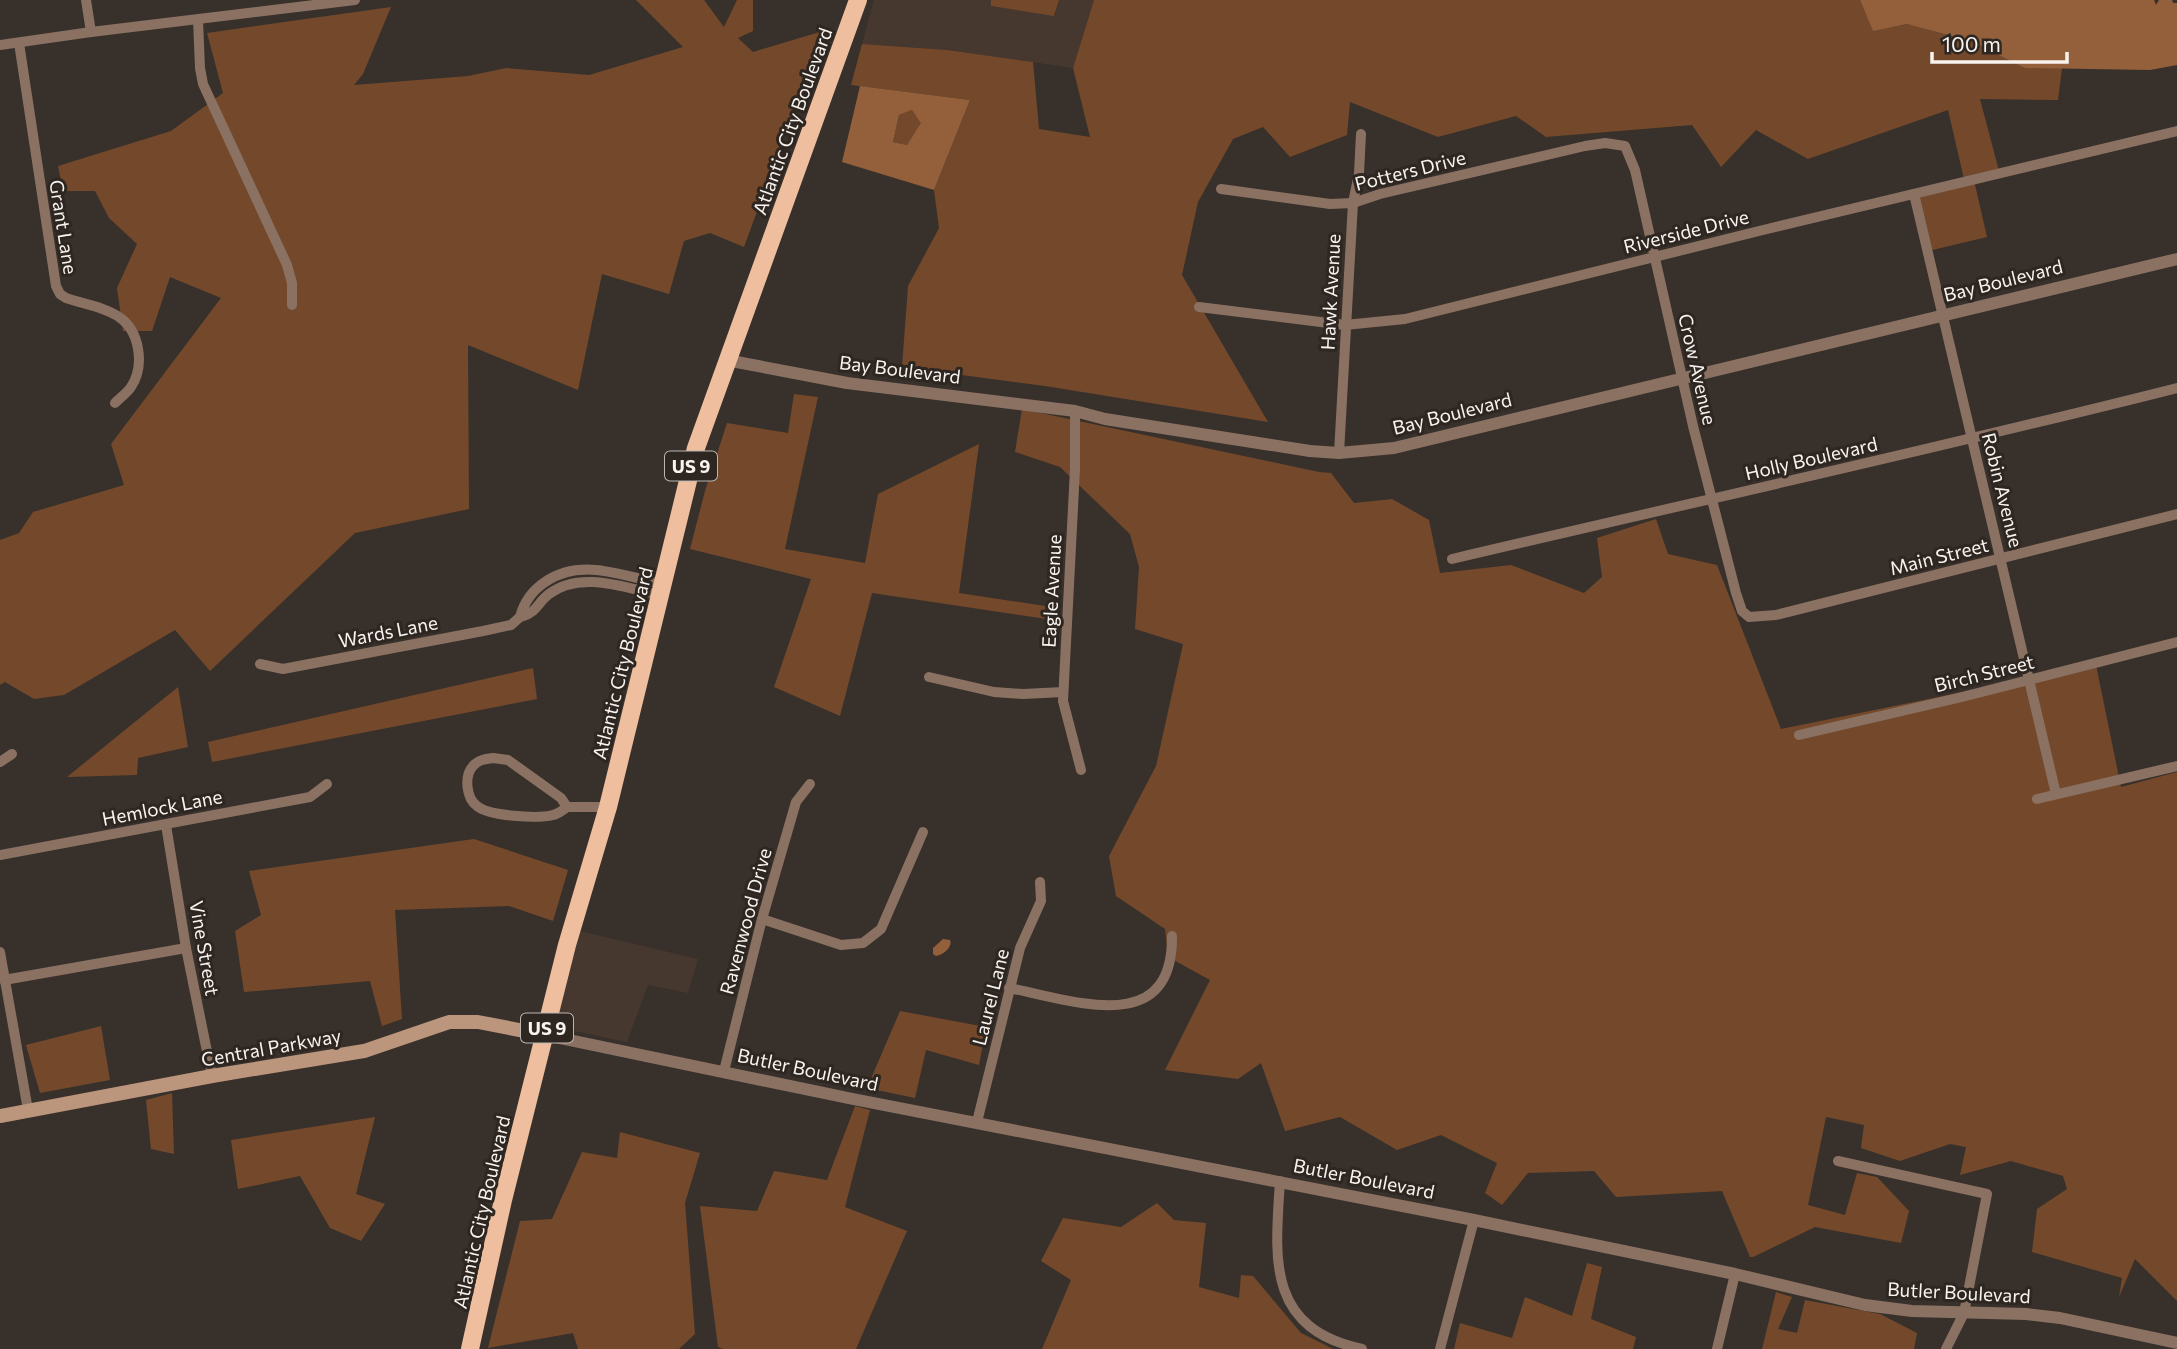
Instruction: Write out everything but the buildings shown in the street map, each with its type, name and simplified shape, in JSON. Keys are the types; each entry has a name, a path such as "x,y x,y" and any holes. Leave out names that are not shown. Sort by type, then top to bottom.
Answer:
{"highway":[{"name":"Atlantic City Boulevard","path":"470,1349 503,1200 568,945 608,807 696,448 858,0"}],"main road":[{"name":"Central Parkway","path":"0,1116 212,1076 364,1051 435,1025 460,1020 478,1021 545,1035"}],"street":[{"path":"86,0 91,32"},
{"path":"0,45 355,0"},
{"path":"198,20 203,84 288,265 292,283 292,305"},
{"name":"Grant Lane","path":"19,43 56,286 66,298 116,315 130,326 136,342 139,360 132,386 116,403"},
{"name":"Hawk Avenue","path":"1339,453 1353,203 1362,134"},
{"name":"Riverside Drive","path":"1199,307 1345,325 1405,319 1914,194 2176,134"},
{"name":"Potters Drive","path":"1221,189 1330,204 1353,203 1419,184 1605,143"},
{"name":"Crow Avenue","path":"1605,143 1621,144 1629,151 1635,170 1711,498 1736,593 1742,611 1749,617"},
{"name":"Robin Avenue","path":"1914,194 2056,794"},
{"name":"Bay Boulevard","path":"726,360 847,383 1075,411 1105,419 1339,453 1394,448 2177,259"},
{"name":"Holly Boulevard","path":"1452,559 1711,498 1805,479 2177,388"},
{"name":"Eagle Avenue","path":"1075,411 1075,469 1063,692 1066,715 1082,770"},
{"name":"Main Street","path":"1749,617 1776,615 2177,514"},
{"name":"Wards Lane","path":"260,664 283,669 511,625 520,617 530,614 548,594 571,583 584,581 661,590"},
{"name":"Birch Street","path":"1800,735 2177,642"},
{"path":"929,677 993,692 1063,692"},
{"path":"0,762 12,754"},
{"path":"567,807 561,798 508,760 479,760 468,774 470,797 477,806 489,812 550,816 567,807 608,807"},
{"path":"2037,799 2177,766"},
{"name":"Hemlock Lane","path":"0,855 310,797 327,784"},
{"name":"Ravenwood Drive","path":"724,1071 762,919 796,802 810,784"},
{"name":"Vine Street","path":"166,825 186,948 212,1076"},
{"path":"762,919 841,945 863,943 881,929 923,832"},
{"name":"Laurel Lane","path":"977,1122 1020,948 1041,901 1040,882"},
{"path":"1009,988 1097,1004 1135,1003 1147,998 1162,979 1172,950 1171,936"},
{"path":"4,980 186,948"},
{"path":"0,952 28,1110"},
{"name":"Butler Boulevard","path":"545,1035 1735,1273 1865,1305 1912,1311 2026,1314 2060,1318 2177,1343"},
{"path":"1838,1161 1987,1194 1964,1313 1946,1349"},
{"path":"1280,1181 1276,1239 1278,1270 1284,1294 1299,1315 1312,1327 1332,1340 1362,1349"},
{"path":"1440,1349 1474,1220"},
{"path":"1717,1349 1735,1273"}],"shaded area":[{"path":"636,0 704,0 724,27 737,0 753,0 753,31 738,38 753,52 823,31 744,247 710,233 684,241 669,294 602,274 578,390 468,345 469,509 355,533 210,671 175,630 64,695 34,699 5,682 0,685 0,540 19,533 33,512 124,485 111,444 221,298 170,277 152,331 123,331 117,288 137,244 109,218 95,191 63,191 58,166 171,131 223,93 207,33 391,7 363,74 354,85 468,76 506,68 589,75 683,47"},
{"path":"874,0 991,0 991,6 1055,15 1059,0 1094,0 1073,68 947,50 862,44"},
{"path":"991,0 1059,0 1054,16 991,6"},
{"path":"1094,0 1860,0 1873,30 1908,24 2062,68 2058,100 1980,99 1999,171 1973,176 1987,237 1924,252 1912,191 1964,179 1948,110 1808,159 1756,130 1721,167 1692,125 1546,137 1516,116 1438,137 1350,102 1347,135 1290,157 1263,127 1233,139 1198,202 1182,275 1268,422 1045,386 902,367 908,286 939,228 934,190 970,100 851,85 862,44 947,50 1033,62 1039,129 1090,137 1073,68"},
{"path":"1860,0 2154,0 2156,5 2159,0 2172,0 2177,3 2177,65 2150,70 2025,68 1973,42 1907,24 1873,31"},
{"path":"860,86 970,100 934,190 842,162","holes":["912,110 921,123 907,145 893,142 899,115"]},
{"path":"912,110 922,123 907,145 893,142 899,115"},
{"path":"794,394 818,397 785,549 865,563 878,494 979,444 959,593 1045,606 1047,619 872,593 840,716 774,687 811,579 690,549 727,423 788,433"},
{"path":"1022,409 1331,473 1354,503 1392,499 1429,520 1440,573 1511,565 1584,593 1602,577 1597,538 1656,519 1668,554 1717,565 1781,729 2096,665 2121,787 2177,772 2177,1301 2135,1259 2119,1297 2122,1278 2032,1252 2037,1209 2067,1189 2063,1176 2011,1161 1960,1175 1966,1147 1950,1144 1900,1161 1861,1148 1864,1125 1826,1117 1808,1205 1845,1215 1857,1173 1877,1177 1909,1211 1901,1243 1815,1227 1750,1257 1722,1191 1616,1197 1594,1171 1528,1173 1502,1205 1485,1193 1497,1163 1441,1135 1397,1150 1340,1117 1285,1131 1261,1063 1238,1079 1165,1070 1210,980 1168,957 1165,929 1116,896 1109,856 1156,766 1183,644 1135,629 1139,567 1130,534 1060,467 1015,452"},
{"path":"533,668 537,699 212,762 208,742"},
{"path":"178,687 188,747 138,758 137,775 67,777"},
{"path":"474,839 568,870 553,921 509,906 395,910 402,1019 382,1026 370,981 244,992 235,931 261,915 249,871"},
{"path":"580,931 698,959 688,993 648,985 627,1042 565,1029 558,1019"},
{"path":"943,939 950,940 949,948 936,956 933,954 933,948"},
{"path":"900,1011 986,1027 979,1065 926,1050 915,1098 867,1088"},
{"path":"101,1026 110,1080 40,1093 26,1045"},
{"path":"172,1093 174,1154 151,1149 146,1100"},
{"path":"855,1106 870,1110 845,1207 907,1231 856,1349 718,1347 700,1206 757,1211 774,1171 827,1180"},
{"path":"375,1117 356,1194 385,1204 361,1241 330,1228 300,1176 238,1189 231,1140"},
{"path":"620,1132 700,1153 685,1203 695,1334 679,1349 578,1349 573,1333 488,1348 520,1221 552,1219 582,1152 617,1158"},
{"path":"1157,1203 1174,1220 1206,1223 1199,1287 1239,1298 1241,1275 1253,1276 1301,1333 1333,1349 1042,1349 1071,1280 1041,1261 1063,1218 1121,1227"},
{"path":"1587,1263 1602,1267 1591,1319 1636,1337 1633,1349 1454,1349 1460,1323 1512,1338 1525,1297 1572,1316"},
{"path":"1776,1292 1792,1297 1778,1329 1797,1333 1805,1300 1880,1314 1917,1333 1914,1349 1762,1349"}]}
